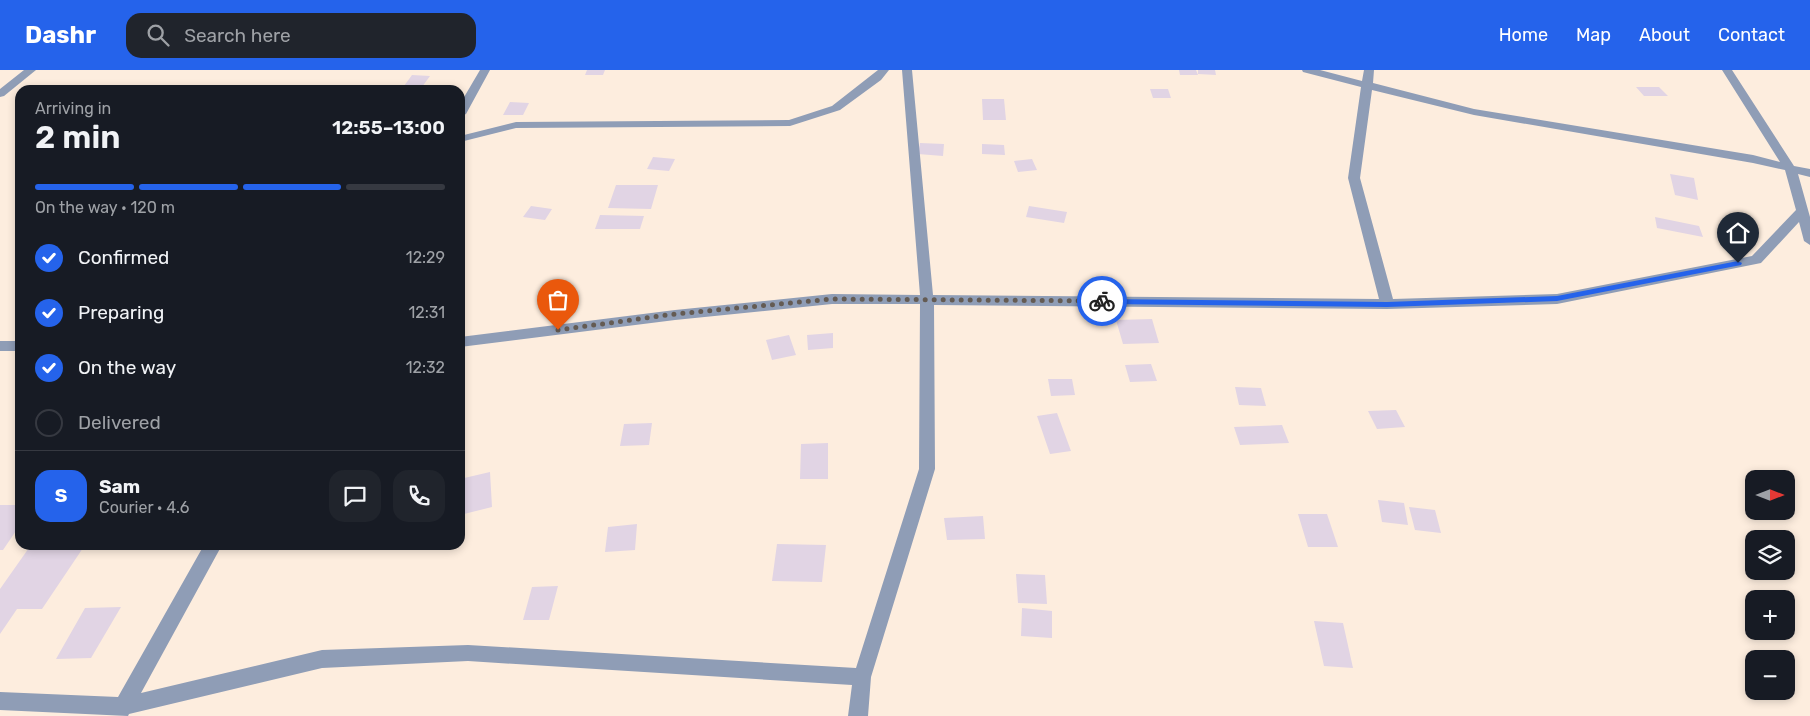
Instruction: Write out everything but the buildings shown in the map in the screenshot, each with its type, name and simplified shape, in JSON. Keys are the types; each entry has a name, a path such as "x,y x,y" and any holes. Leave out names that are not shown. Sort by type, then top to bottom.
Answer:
{"street":[{"path":"0,94 31,70"},
{"path":"465,105 485,70"},
{"path":"465,137 516,125 790,123 836,108 877,78 884,70"},
{"path":"858,716 862,677 927,469 927,300 907,70"},
{"path":"1307,70 1474,112 1753,160 1810,173"},
{"path":"1369,70 1354,178 1387,304"},
{"path":"1727,70 1790,168 1810,241"},
{"path":"465,341 675,314 832,299 1387,304 1557,299 1756,260 1802,210"},
{"path":"0,346 15,346"},
{"path":"121,711 210,550"},
{"path":"0,701 121,711 322,659 468,653 862,677"}],"way so far":[{"path":"558,330 675,314 832,299 1102,301"}],"route":[{"path":"1102,301 1387,304 1557,299 1738,263"}]}
